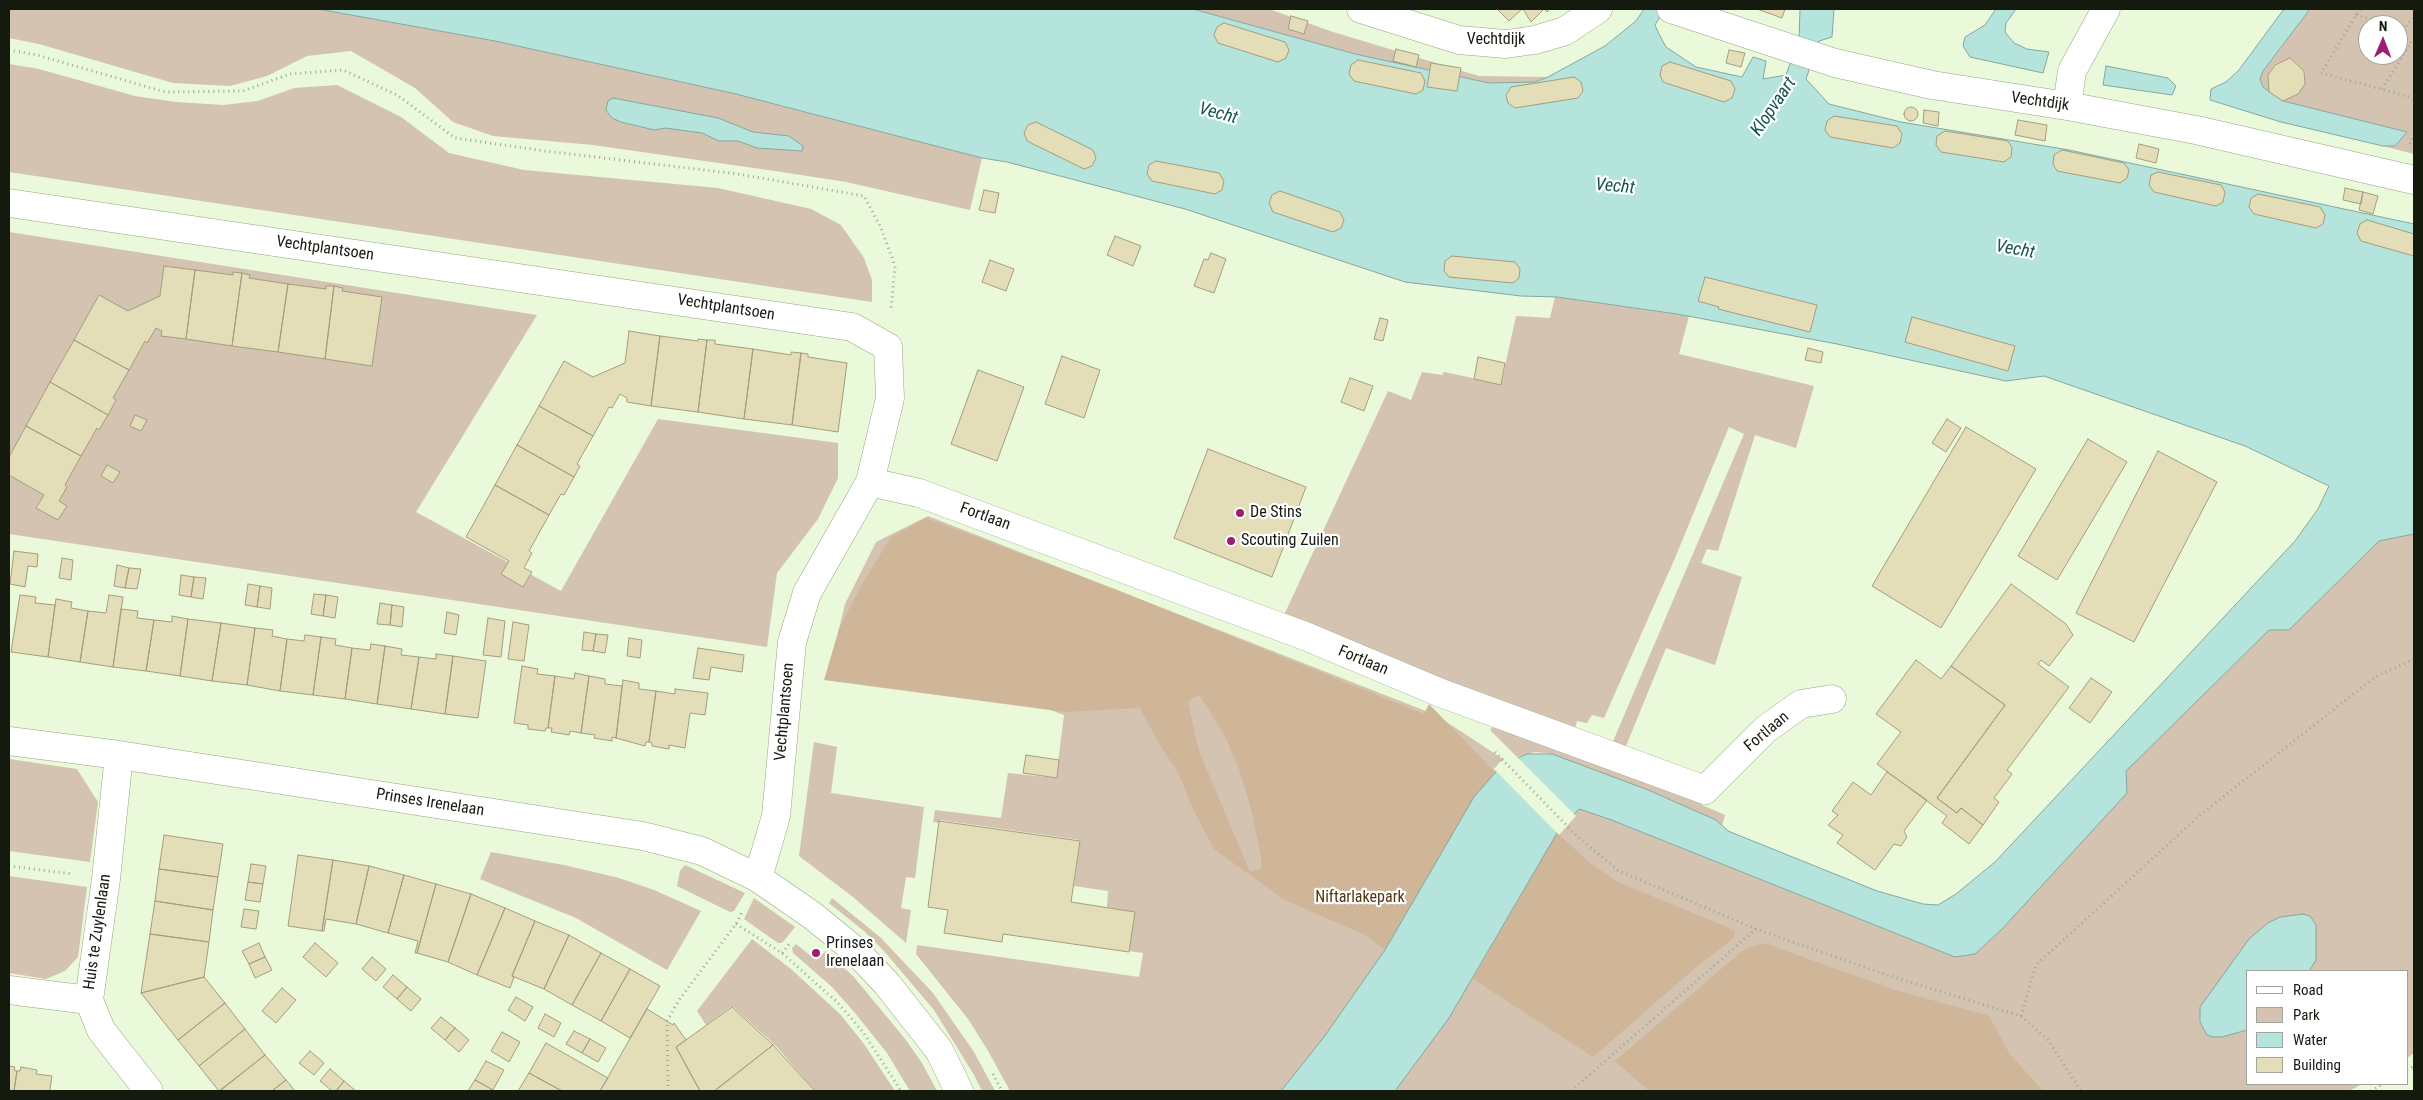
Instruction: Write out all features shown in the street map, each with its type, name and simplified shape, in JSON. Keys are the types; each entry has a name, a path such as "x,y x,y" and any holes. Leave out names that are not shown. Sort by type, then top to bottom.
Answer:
{"street":[{"name":"Vechtdijk","path":"1361,9 1459,40 1506,44 1535,40 1564,31 1598,9"},
{"name":"Vechtdijk","path":"1671,9 1835,63 1932,85 2067,106 2196,130 2414,180"},
{"path":"2067,106 2072,71 2106,9"},
{"name":"Vechtplantsoen","path":"9,203 852,326 888,348 890,398 870,482 807,593 792,642 776,816 758,878"},
{"name":"Fortlaan","path":"870,482 937,499 1305,636 1441,693 1705,790 1766,729 1801,704 1832,699"},
{"name":"Prinses Irenelaan","path":"9,740 119,755 643,836 702,851 758,878 813,916 857,952 887,984 939,1050 959,1091"},
{"name":"Huis te Zuylenlaan","path":"119,755 106,879 89,1000 102,1030 139,1087"},
{"path":"9,990 89,1000"}],"path":[{"path":"2360,9 2321,73 2414,98"},
{"path":"2382,89 2412,44"},
{"path":"9,50 37,55 165,92 243,91 290,74 343,70 397,96 455,138 545,152 738,174 864,196 881,228 895,266 888,348"},
{"path":"2022,1016 2036,965 2199,816 2374,677 2414,659"},
{"path":"1492,750 1579,838 1619,871 1756,929 1887,975 2022,1016 2048,1040 2081,1091"},
{"path":"9,866 106,879"},
{"path":"668,1091 667,1021 679,1000 736,924 758,878"},
{"path":"736,924 782,953 838,1002 863,1032 901,1091"},
{"path":"1571,1091 1756,929"}],"green space":[{"path":"9,9 318,9 495,41 736,94 982,158 970,210 846,182 782,172 593,145 493,136 453,122 415,88 351,51 307,56 267,76 230,86 173,83 39,44 9,38"},
{"path":"1193,9 1269,9 1330,31 1479,76 1548,77 1535,82 1489,83 1355,54"},
{"path":"2310,9 2414,9 2414,154 2383,146 2396,146 2406,132 2283,101 2298,94 2305,84 2304,71 2290,58 2274,65 2268,75 2269,92 2263,87 2260,79 2263,71"},
{"path":"9,64 39,69 135,96 176,102 223,105 258,101 294,88 337,85 401,117 449,153 524,170 718,188 811,209 841,225 864,258 872,280 872,302 9,172"},
{"path":"9,232 537,315 416,512 561,591 658,419 838,443 838,478 818,519 777,573 767,647 9,534"},
{"path":"1555,297 1689,316 1679,354 1814,386 1796,448 1755,435 1718,551 1707,549 1701,563 1742,577 1715,665 1666,648 1624,751 1611,746 1744,434 1729,427 1675,558 1604,718 1592,715 1587,723 1577,721 1574,731 1284,615 1388,391 1411,400 1422,372 1442,375 1444,372 1501,384 1516,316 1550,318"},
{"name":"Niftarlakepark","path":"928,516 1436,715 1579,809 1609,819 1955,957 1975,954 2002,929 2126,771 2269,630 2289,630 2379,541 2414,534 2414,1053 2408,1057 2408,970 2246,970 2246,1085 2360,1085 2349,1091 1010,1091 968,1019 916,954 917,945 1139,977 1143,953 1129,951 1135,912 1107,907 1108,891 1074,886 1080,840 940,820 938,823 933,822 935,810 1001,818 1008,773 1056,778 1064,715 993,689 833,654 845,604 876,542"},
{"path":"926,518 1117,590 1424,714 1429,704 1495,772 1474,797 1385,950 1367,936 1283,899 1214,849 1192,807 1178,772 1159,744 1140,708 1065,712 824,680 839,629 861,586 891,537","holes":["1200,696 1224,734 1239,769 1250,805 1261,856 1261,869 1250,872 1199,751 1188,702 1192,698"]},
{"path":"1495,724 1701,801 1702,805 1725,815 1722,826 1716,820 1648,790 1552,754 1536,752 1517,757 1490,730"},
{"path":"814,742 837,747 831,793 924,807 915,878 906,877 901,908 911,910 906,943 853,897 799,856"},
{"path":"9,759 77,769 98,802 90,862 9,851"},
{"path":"1557,833 1590,863 1618,882 1734,930 1735,934 1731,940 1695,968 1593,1057 1473,979"},
{"path":"491,852 564,865 619,878 654,890 701,911 667,970 576,918 480,879"},
{"path":"685,865 745,893 734,911 730,912 677,886 680,871"},
{"path":"9,876 87,887 78,957 65,971 46,979 9,973"},
{"path":"754,898 795,927 782,943 778,943 744,919"},
{"path":"832,898 880,937 933,993 974,1052 995,1091 982,1091 934,1010 884,951 864,931 829,903"},
{"path":"752,939 791,969 840,1014 864,1044 895,1091 815,1091 777,1047 732,1006 706,1025 697,1011"},
{"path":"796,944 816,960 826,951 853,976 906,1040 922,1063 937,1091 910,1091 887,1053 855,1013 832,987 793,953 792,948"},
{"path":"1767,944 1892,989 1989,1016 2009,1053 2043,1091 1649,1091 1615,1061 1742,951 1756,945"}],"water":[{"path":"318,9 1193,9 1355,54 1489,83 1535,82 1548,77 1605,46 1636,21 1644,9 1665,9 1655,25 1659,34 1666,47 1696,67 1742,77 1753,57 1766,61 1763,79 1786,75 1799,39 1800,9 1834,9 1832,37 1819,41 1806,79 1829,104 1901,122 2069,150 2414,224 2414,534 2379,541 2289,630 2269,630 2126,771 2127,793 2002,929 1975,954 1955,957 1609,819 1579,809 1557,833 1449,1018 1395,1091 1281,1091 1324,1037 1385,950 1474,797 1502,765 1527,754 1552,754 1648,790 1716,820 1728,831 1877,891 1923,904 1938,905 1956,894 1995,862 2295,541 2318,509 2329,486 2245,446 2044,376 2006,381 1837,344 1677,314 1557,297 1521,296 1405,282 1185,209 1007,162 982,158 736,94 495,41"},
{"path":"1996,9 2016,9 2006,23 2005,32 2014,43 2027,49 2049,52 2043,73 1970,57 1963,46 1965,37 1985,25"},
{"path":"2284,9 2310,9 2263,71 2260,79 2263,87 2283,101 2407,132 2395,146 2383,146 2281,122 2210,100 2211,89 2226,82 2239,70"},
{"path":"2106,66 2168,78 2176,86 2172,95 2103,85"},
{"path":"613,98 718,118 753,132 789,136 803,146 802,151 757,148 738,141 719,141 702,133 665,128 654,130 621,122 612,118 606,110 608,101"},
{"path":"2303,914 2310,916 2316,925 2316,960 2310,970 2246,970 2246,1030 2222,1037 2207,1035 2200,1022 2200,1007 2249,939 2268,923 2280,917"}],"pier":[{"path":"1515,755 1576,816 1559,835 1494,769 1500,762"}],"building":[{"path":"1497,9 1522,9 1509,21"},
{"path":"1523,9 1544,9 1531,22"},
{"path":"1757,9 1785,9 1782,18"},
{"path":"1291,16 1308,21 1304,34 1288,29"},
{"path":"1224,23 1285,42 1289,50 1286,58 1278,62 1218,43 1214,35 1217,27"},
{"path":"1396,49 1419,55 1416,67 1393,61"},
{"path":"1729,50 1745,53 1741,67 1726,63"},
{"path":"2290,58 2304,71 2305,84 2298,94 2283,101 2269,92 2268,75 2275,65"},
{"path":"1358,60 1421,73 1425,81 1423,90 1416,94 1354,81 1349,74 1351,65"},
{"path":"1670,62 1731,81 1735,89 1732,98 1724,102 1663,82 1660,75 1662,66"},
{"path":"1431,63 1461,68 1457,91 1427,87"},
{"path":"1574,77 1581,82 1583,91 1578,98 1515,108 1508,103 1506,95 1511,87"},
{"path":"1908,107 1914,107 1918,114 1914,121 1908,121 1904,117 1904,111"},
{"path":"1924,110 1939,112 1938,126 1923,123"},
{"path":"1834,116 1897,126 1902,134 1900,143 1893,148 1830,137 1825,130 1827,121"},
{"path":"2018,120 2047,125 2045,141 2015,135"},
{"path":"1036,122 1093,150 1096,158 1092,166 1084,169 1027,141 1024,133 1028,125"},
{"path":"1945,131 2008,141 2012,148 2011,157 2004,162 1941,152 1936,145 1937,136"},
{"path":"2139,144 2159,149 2156,163 2136,158"},
{"path":"2062,150 2124,163 2129,170 2127,178 2120,183 2057,171 2053,164 2054,155"},
{"path":"1156,161 1219,173 1224,181 1222,190 1215,194 1152,181 1147,174 1149,165"},
{"path":"2158,172 2221,185 2225,192 2223,202 2216,206 2154,192 2149,185 2151,175"},
{"path":"2345,188 2363,192 2361,204 2343,200"},
{"path":"984,190 999,193 995,213 979,210"},
{"path":"1280,191 1340,212 1344,220 1341,228 1333,232 1273,212 1269,203 1272,195"},
{"path":"2363,192 2378,196 2373,214 2359,210"},
{"path":"2258,194 2320,207 2325,215 2323,224 2316,228 2254,214 2249,207 2251,198"},
{"path":"2367,220 2414,234 2414,256 2361,241 2357,233 2360,224"},
{"path":"1115,236 1141,246 1133,266 1107,255"},
{"path":"1211,253 1226,259 1214,293 1194,286 1204,259 1208,260"},
{"path":"1452,256 1515,262 1520,269 1519,278 1513,283 1449,277 1444,271 1445,261"},
{"path":"990,260 1014,269 1006,291 982,282"},
{"path":"164,266 195,270 186,339 161,336 162,331 156,328 147,343 145,341 129,370 74,340 99,295 128,311 160,296"},
{"path":"195,270 233,275 233,272 242,273 232,346 186,339"},
{"path":"242,273 250,275 249,278 288,284 278,352 232,346"},
{"path":"1705,277 1817,305 1810,332 1718,309 1719,307 1698,301"},
{"path":"288,284 326,289 326,286 334,286 325,359 278,352"},
{"path":"334,286 343,288 342,291 382,297 372,366 325,359"},
{"path":"1912,317 2015,346 2008,371 1905,342"},
{"path":"1380,318 1388,320 1383,341 1374,339"},
{"path":"629,331 660,336 651,406 627,402 627,398 620,394 612,408 609,407 593,436 539,406 564,361 593,377 625,363"},
{"path":"660,336 698,341 698,339 707,340 698,412 651,406"},
{"path":"74,340 129,370 113,398 116,400 108,415 50,382"},
{"path":"707,340 715,340 715,344 753,349 744,419 698,412"},
{"path":"1808,348 1823,352 1821,363 1805,360"},
{"path":"753,349 791,355 791,352 801,353 792,425 744,419"},
{"path":"801,353 808,354 808,357 847,363 838,432 792,425"},
{"path":"1062,356 1100,370 1084,418 1045,404"},
{"path":"1478,357 1505,363 1501,385 1474,379"},
{"path":"978,370 1024,387 997,461 951,444"},
{"path":"1350,378 1373,386 1364,411 1341,402"},
{"path":"50,382 108,415 99,430 97,428 81,456 26,426"},
{"path":"539,406 593,436 577,464 580,466 574,477 517,445"},
{"path":"135,415 147,420 141,431 130,426"},
{"path":"1947,419 1961,428 1946,452 1932,443"},
{"path":"26,426 81,456 65,485 67,487 59,501 67,506 58,520 36,508 44,495 9,475 9,457"},
{"path":"1966,427 2036,469 1941,628 1872,586"},
{"path":"2088,439 2127,462 2057,580 2018,556"},
{"path":"517,445 574,477 564,495 561,494 549,515 495,485"},
{"name":"De Stins","path":"1208,449 1306,487 1272,577 1174,538"},
{"path":"2158,451 2217,482 2134,642 2076,613"},
{"path":"107,465 120,472 113,483 101,476"},
{"path":"495,485 549,515 529,551 532,553 524,568 532,572 523,587 501,574 509,561 466,537"},
{"path":"14,551 38,554 37,567 28,566 25,587 10,584"},
{"path":"62,558 73,560 71,580 59,578"},
{"path":"117,565 129,568 125,588 114,586"},
{"path":"129,568 141,569 137,589 125,588"},
{"path":"181,575 194,577 191,597 179,595"},
{"path":"194,577 206,578 203,599 191,597"},
{"path":"248,584 260,586 257,607 245,605"},
{"path":"2011,584 2066,624 2073,635 2049,666 2041,660 2038,664 2069,687 2007,770 2012,774 1994,798 1999,802 1983,825 1961,808 1957,813 1937,798 2005,705 1951,666"},
{"path":"260,586 272,588 270,609 257,607"},
{"path":"314,594 326,595 323,616 311,614"},
{"path":"20,595 36,597 35,603 55,605 48,657 11,652"},
{"path":"109,595 123,597 113,667 80,662 88,611 106,613"},
{"path":"326,595 338,597 335,618 323,616"},
{"path":"56,599 72,602 71,608 88,611 80,662 48,657"},
{"path":"380,603 392,605 390,625 377,624"},
{"path":"392,605 404,607 402,627 390,625"},
{"path":"121,609 138,611 137,618 154,620 146,671 113,667"},
{"path":"447,612 459,615 456,635 444,633"},
{"path":"172,616 188,619 180,676 146,671 154,620 172,622"},
{"path":"488,618 505,621 501,657 483,655"},
{"path":"188,619 221,623 212,681 180,676"},
{"path":"513,622 529,625 524,661 508,659"},
{"path":"221,623 255,628 247,685 212,681"},
{"path":"255,628 273,630 272,636 287,639 280,691 247,685"},
{"path":"584,632 596,634 593,651 582,650"},
{"path":"596,634 608,635 605,653 593,651"},
{"path":"305,635 321,637 313,695 280,691 287,639 304,641"},
{"path":"321,637 336,639 335,645 352,648 345,699 313,695"},
{"path":"629,638 642,640 640,658 627,656"},
{"path":"371,644 385,646 377,704 345,699 352,648 370,650"},
{"path":"385,646 402,649 401,655 419,657 411,709 377,704"},
{"path":"698,648 744,655 742,672 711,667 709,680 693,678"},
{"path":"436,654 453,656 445,714 411,709 419,657 436,659"},
{"path":"453,656 486,661 478,718 445,714"},
{"path":"1916,660 1941,679 1951,666 2005,705 1937,798 1957,813 1961,808 1983,825 1969,844 1942,823 1947,816 1877,764 1901,732 1876,714"},
{"path":"522,666 538,669 537,674 555,676 548,728 545,731 528,729 528,725 514,723"},
{"path":"575,673 589,676 581,733 570,731 569,735 551,732 552,728 548,728 555,676 574,679"},
{"path":"589,676 605,679 605,684 622,686 616,738 612,737 612,741 594,738 595,735 581,733"},
{"path":"2091,678 2112,692 2090,723 2069,708"},
{"path":"623,680 639,683 639,689 656,691 649,742 646,742 645,746 616,738"},
{"path":"675,689 708,693 705,715 690,713 685,748 669,745 669,749 652,746 652,743 649,742 656,691 675,694"},
{"path":"1026,755 1059,760 1057,778 1023,773"},
{"path":"1887,772 1927,800 1904,831 1907,837 1901,846 1894,844 1875,870 1837,843 1843,835 1828,825 1838,815 1832,811 1853,782 1871,795"},
{"path":"939,821 1080,841 1071,902 1135,912 1129,952 1003,934 1002,942 944,933 948,910 928,907"},
{"path":"164,835 223,844 218,877 159,869"},
{"path":"298,855 333,860 322,931 288,926"},
{"path":"333,860 369,866 356,924 326,919 324,931 322,931"},
{"path":"251,864 266,866 263,884 248,882"},
{"path":"369,866 404,875 388,933 356,924"},
{"path":"159,869 218,877 213,910 155,901"},
{"path":"404,875 436,884 417,953 415,953 418,941 388,933"},
{"path":"248,882 263,884 260,902 245,900"},
{"path":"436,884 471,894 448,962 417,953"},
{"path":"471,894 505,908 477,975 448,962"},
{"path":"155,901 213,910 209,942 150,934"},
{"path":"505,908 535,921 512,976 514,977 510,988 477,975"},
{"path":"244,909 259,911 256,929 241,927"},
{"path":"535,921 569,935 544,989 512,976"},
{"path":"150,934 209,942 204,977 141,993"},
{"path":"569,935 601,953 572,1005 544,989"},
{"path":"259,943 265,957 249,964 242,951"},
{"path":"315,943 338,963 326,977 303,957"},
{"path":"601,953 630,969 601,1021 572,1005"},
{"path":"265,957 272,970 255,978 249,964"},
{"path":"372,957 386,969 376,981 362,969"},
{"path":"630,969 660,986 630,1038 601,1021"},
{"path":"393,975 407,987 397,999 383,987"},
{"path":"204,977 225,1003 178,1040 141,993"},
{"path":"407,987 421,999 411,1011 397,999"},
{"path":"282,988 296,1000 276,1023 262,1011"},
{"path":"516,997 533,1007 525,1021 508,1010"},
{"path":"225,1003 245,1029 199,1066 178,1040"},
{"path":"732,1007 773,1045 714,1091 700,1091 676,1047"},
{"path":"647,1009 673,1025 674,1023 686,1040 676,1047 700,1091 600,1091"},
{"path":"545,1014 561,1023 554,1037 538,1028"},
{"path":"441,1017 455,1028 445,1040 431,1028"},
{"path":"455,1028 469,1040 459,1052 445,1040"},
{"path":"245,1029 265,1055 219,1091 199,1066"},
{"path":"574,1031 590,1039 582,1053 566,1044"},
{"path":"502,1032 520,1042 509,1062 491,1051"},
{"path":"590,1039 606,1048 598,1062 582,1053"},
{"path":"546,1043 608,1078 600,1091 562,1091 529,1073"},
{"path":"773,1045 815,1091 716,1090"},
{"path":"310,1051 324,1063 314,1075 299,1063"},
{"path":"265,1055 286,1080 272,1091 220,1091"},
{"path":"486,1061 504,1070 493,1090 475,1080"},
{"path":"9,1066 15,1067 14,1070 17,1071 14,1091 9,1091"},
{"path":"21,1067 37,1070 36,1074 52,1076 51,1091 14,1091 17,1071 20,1071"},
{"path":"330,1069 344,1081 336,1091 332,1091 320,1081"},
{"path":"529,1073 562,1091 518,1091"},
{"path":"286,1080 295,1091 272,1091"},
{"path":"475,1080 493,1090 468,1091"},
{"path":"344,1081 356,1091 336,1091"}],"place":[{"name":"De Stins","path":"1240,513"},
{"name":"Scouting Zuilen","path":"1231,541"},
{"name":"Prinses Irenelaan","path":"816,953"}],"water label":[{"name":"Klopvaart","path":"1774,107"},
{"name":"Vecht","path":"1218,114"},
{"name":"Vecht","path":"1615,187"},
{"name":"Vecht","path":"2015,250"}]}
